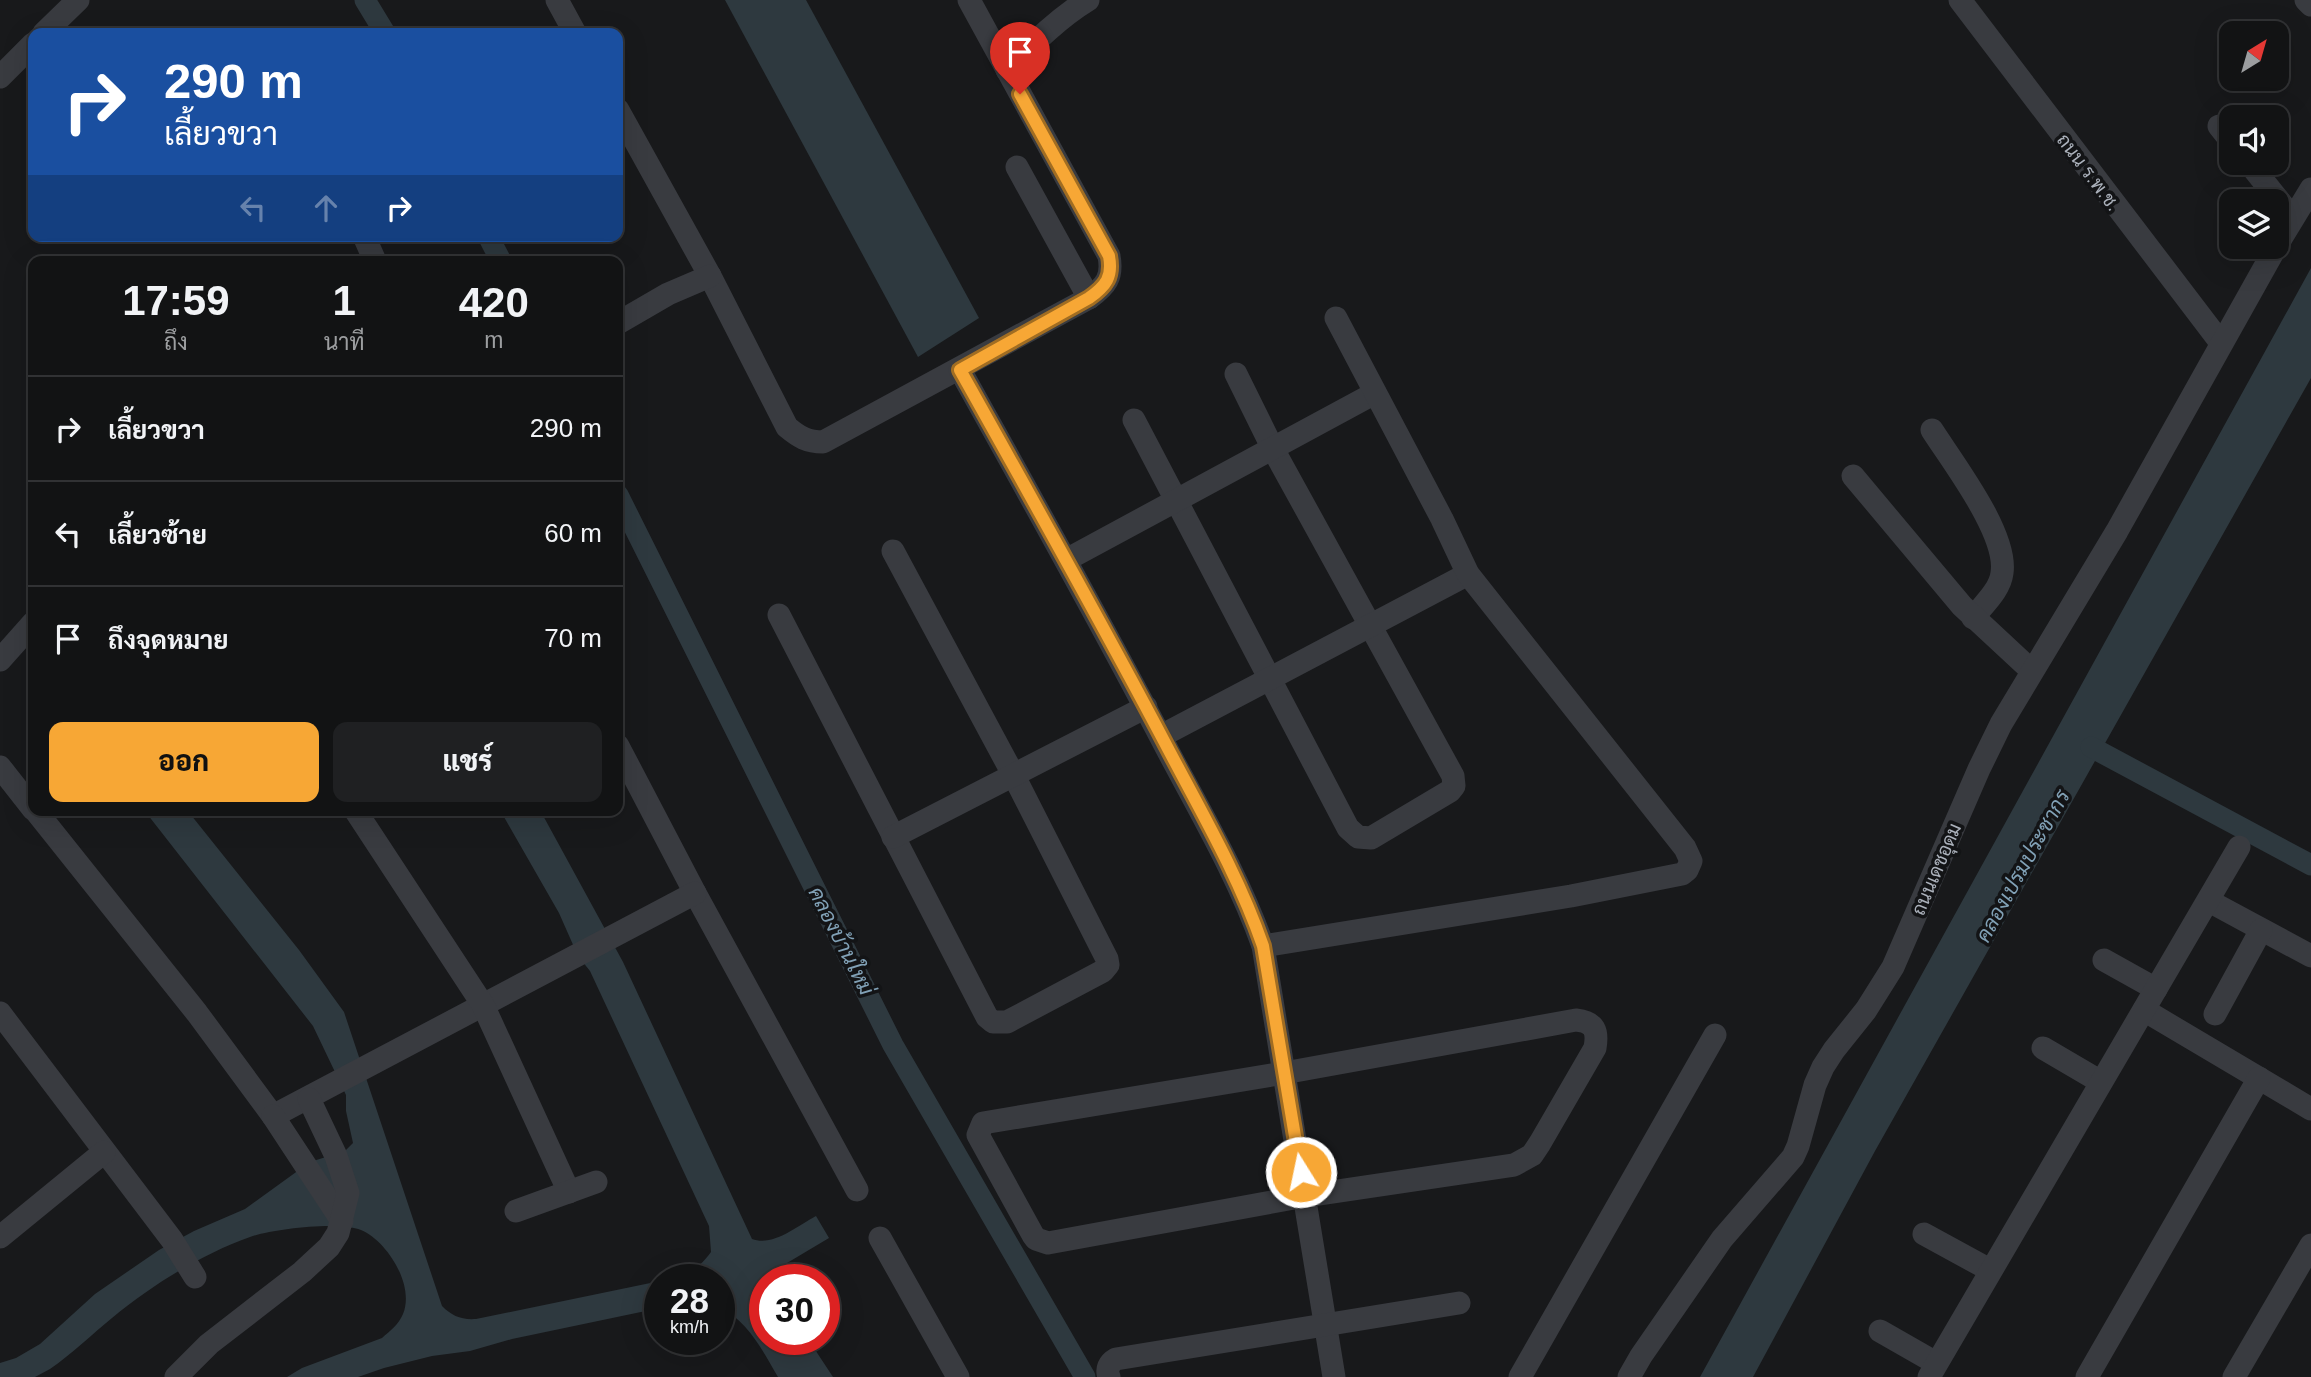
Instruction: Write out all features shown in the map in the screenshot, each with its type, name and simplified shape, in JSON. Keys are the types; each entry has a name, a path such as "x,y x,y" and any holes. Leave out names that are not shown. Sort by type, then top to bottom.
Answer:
{"street":[{"path":"49,28 78,0"},
{"path":"557,0 572,28"},
{"path":"623,119 710,276 787,427 798,437 810,442 822,442 960,370 1089,298 1098,292 1110,276 1109,256 969,0"},
{"path":"1007,70 1074,8 1088,0"},
{"name":"ถนน ร.พ.ช.","path":"1959,0 2221,343"},
{"path":"2306,0 2311,5"},
{"path":"0,77 28,49"},
{"path":"1017,167 1089,298"},
{"path":"2258,175 2292,218"},
{"name":"ถนนเดชอุดม","path":"2289,223 2311,189"},
{"name":"ถนนเดชอุดม","path":"1629,1377 1722,1239 1793,1157 1823,1067 1885,982 2001,724 2117,531 2269,259"},
{"path":"623,320 668,294 710,276"},
{"path":"1263,946 1571,896 1682,874 1691,861 1685,848 1468,574 1336,318"},
{"path":"960,370 1146,706 1237,881 1263,946 1334,1377"},
{"path":"1134,420 1348,828 1358,837 1371,838 1450,792 1454,782 1273,449 1236,374"},
{"path":"1066,560 1375,393"},
{"path":"1932,430 1981,507 2003,554 2002,574 1997,588 1973,618"},
{"path":"1853,476 1973,618 2032,671"},
{"path":"779,615 987,1017 993,1022 1007,1022 1103,971 1108,965 1107,959 1014,776 893,551"},
{"path":"1161,736 1468,574"},
{"path":"0,660 28,629"},
{"path":"893,837 1146,706"},
{"path":"623,756 857,1190"},
{"path":"0,767 28,802"},
{"path":"40,816 197,1013 294,1146 342,1221"},
{"path":"359,816 483,1005 569,1192"},
{"path":"1880,1331 1933,1370 2239,847"},
{"path":"273,1116 695,893"},
{"path":"2209,901 2311,956"},
{"path":"2215,1014 2261,930"},
{"path":"2104,960 2156,989"},
{"path":"2144,1010 2311,1109"},
{"path":"0,1013 172,1240 195,1277"},
{"path":"1576,1020 1586,1021 1597,1033 1595,1048 1540,1143 1532,1155 1514,1165 1305,1196 1048,1242 1036,1239 1033,1235 978,1135 983,1123 1284,1073 1576,1020"},
{"path":"1520,1377 1715,1035"},
{"path":"2043,1048 2101,1082"},
{"path":"2087,1377 2259,1078"},
{"path":"176,1377 209,1344 302,1272 329,1247 338,1233 348,1193 344,1176 309,1099"},
{"path":"0,1237 104,1153"},
{"path":"516,1211 596,1182"},
{"path":"1924,1234 1990,1270"},
{"path":"880,1238 958,1377"},
{"path":"2234,1377 2311,1245"},
{"path":"1109,1377 1108,1367 1116,1359 1459,1303"}],"water":[{"path":"725,0 806,0 979,318 918,357"},
{"name":"คลองเปรมประชากร","path":"2311,268 2311,378 1875,1151 1753,1377 1700,1377"},
{"path":"149,816 192,816 299,950 344,1012 442,1306 457,1317 476,1319 644,1284 644,1311 512,1339 470,1351 432,1356 358,1377 287,1377 302,1368 382,1338 399,1321 406,1303 402,1278 396,1265 371,1236 351,1227 306,1227 260,1234 231,1244 177,1272 143,1294 50,1369 35,1377 0,1377 0,1363 16,1358 40,1344 95,1294 159,1250 245,1209 310,1162 345,1151 353,1143 346,1111 346,1095 313,1026"},
{"path":"503,816 543,816 623,962 752,1239 760,1241 776,1238 816,1216 829,1238 785,1264 749,1264 749,1332 735,1318 735,1264 701,1264 711,1252 709,1226 590,971 578,956 559,913"},
{"path":"765,1355 819,1355 833,1377 778,1377"}],"waterway":[{"name":"คลองบ้านใหม่","path":"365,0 382,28"},
{"name":"คลองบ้านใหม่","path":"491,242 498,256"},
{"name":"คลองบ้านใหม่","path":"623,505 893,1045 1085,1377"},
{"path":"2091,747 2311,865"}],"route":[{"path":"1020,94 1109,256 1110,276 1098,292 1089,298 960,370 1146,706 1253,916 1263,946 1301,1172"}]}
